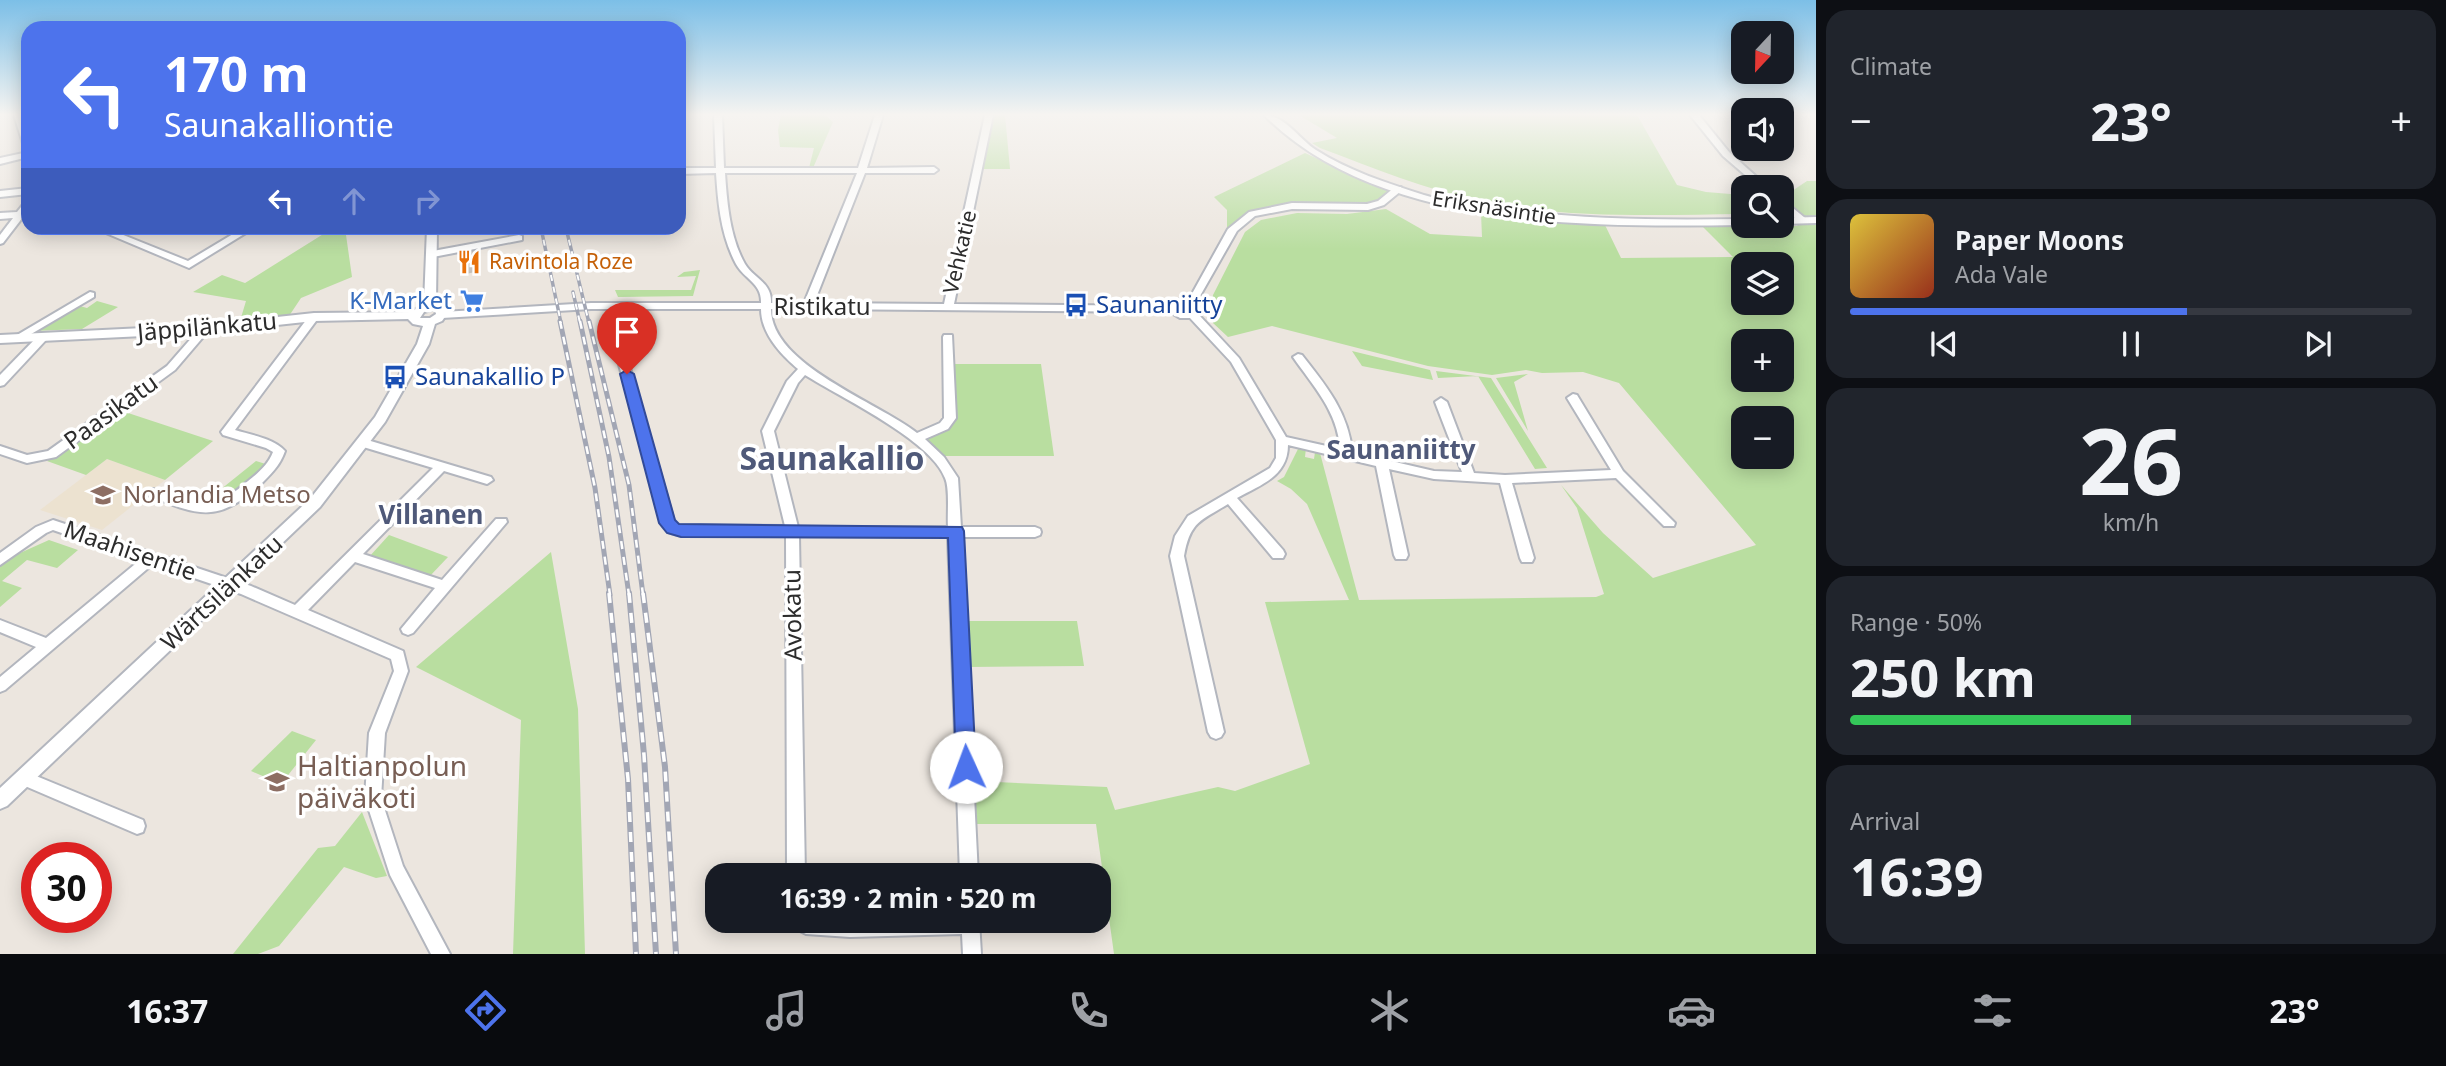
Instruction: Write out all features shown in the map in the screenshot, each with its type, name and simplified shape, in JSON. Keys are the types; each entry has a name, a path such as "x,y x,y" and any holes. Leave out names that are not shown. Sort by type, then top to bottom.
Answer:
{"street":[{"path":"720,160 725,206 738,260 749,276 764,287 768,326 776,339 804,369 916,438 942,460 952,478 970,863"},
{"path":"807,308 865,160"},
{"name":"Vehkatie","path":"948,307 980,160"},
{"name":"Eriksnäsintie","path":"1325,160 1398,189 1454,205 1521,216 1615,223 1731,222"},
{"path":"1732,160 1750,175"},
{"path":"686,171 934,170"},
{"path":"1216,732 1177,556 1181,536 1193,519 1274,471 1282,458 1282,440 1235,360 1192,309 1233,229 1252,214 1292,206 1368,207 1381,204 1398,189"},
{"path":"0,194 21,192"},
{"path":"1794,213 1802,220"},
{"path":"0,216 21,214"},
{"path":"0,241 21,217"},
{"path":"1794,220 1816,220"},
{"path":"116,235 189,265 238,235"},
{"name":"Wärtsilänkatu","path":"0,800 315,503 364,443 423,344 434,315 432,235"},
{"path":"433,254 519,238"},
{"path":"17,338 90,295"},
{"name":"Ristikatu","path":"434,315 591,306 1173,309 1178,303 1192,309"},
{"name":"Jäppilänkatu","path":"0,339 205,329 314,317 434,315"},
{"path":"153,493 202,511 220,508 238,499 270,468 279,451 270,445 227,432 314,317"},
{"name":"Paasikatu","path":"0,450 27,459 52,454 171,368 205,329"},
{"path":"916,438 944,426 950,418 948,337"},
{"path":"0,382 42,338"},
{"path":"620,350 664,510 668,523 673,528 681,531 1035,532"},
{"path":"1298,357 1335,407 1345,434 1346,455"},
{"name":"Avokatu","path":"796,863 792,530 768,431 793,381 804,369"},
{"path":"1573,398 1619,474 1669,523"},
{"path":"1441,402 1470,478"},
{"path":"1282,440 1434,475 1506,479 1619,474"},
{"path":"364,443 487,480"},
{"path":"1382,465 1401,555"},
{"path":"298,611 441,467"},
{"path":"1506,479 1527,558"},
{"path":"1229,498 1278,554"},
{"path":"408,629 500,522"},
{"name":"Maahisentie","path":"0,560 41,530 53,525 231,585 398,655 401,671 377,733 373,798 396,870 441,954"},
{"path":"354,556 444,586"},
{"path":"0,686 151,558"},
{"path":"0,626 48,645"},
{"path":"24,778 137,826"},
{"path":"971,933 972,954"}],"shaded area":[{"name":"Norlandia Metso","path":"107,459 165,480 102,530 40,510"}],"green space":[{"path":"811,160 817,160 813,168 809,168"},
{"path":"985,160 1009,160 1010,169 983,169"},
{"path":"1292,160 1319,160 1389,191 1377,202 1365,205 1291,203 1272,206 1240,219 1227,231 1227,210 1214,197"},
{"path":"1351,160 1662,160 1677,185 1706,192 1731,194 1731,214 1645,215 1547,211 1514,207 1441,191"},
{"path":"1807,181 1816,181 1816,954 1114,954 1111,932 1111,863 1101,863 1096,824 974,824 974,781 1107,787 1115,810 1218,787 1235,791 1310,764 1265,602 1349,600 1307,504 1291,489 1277,481 1284,477 1299,447 1306,448 1305,457 1314,459 1315,452 1320,453 1359,600 1596,597 1604,594 1577,508 1561,485 1603,533 1653,578 1756,545 1619,383 1583,372 1542,373 1526,370 1492,375 1428,366 1272,326 1228,337 1213,323 1213,295 1245,232 1261,220 1297,213 1347,214 1386,209 1430,234 1482,237 1481,213 1605,225 1621,258 1731,257 1731,315 1794,315 1794,252 1731,252 1731,255 1703,227 1731,227 1731,238 1794,238 1794,226 1798,226 1794,222 1794,190"},
{"path":"322,235 346,235 352,277 301,298 289,316 240,321 246,301 193,292 222,275 245,283"},
{"path":"700,270 693,296 618,297 615,290 691,290 696,276 677,277 684,272"},
{"path":"97,301 118,307 82,329 32,331 76,305 87,308"},
{"path":"1352,351 1430,370 1433,380 1362,366"},
{"path":"954,364 1041,364 1054,456 943,456 923,439 953,423"},
{"path":"1436,371 1476,376 1438,378"},
{"path":"1528,374 1514,382 1528,431 1496,378"},
{"path":"1478,376 1491,378 1547,468 1535,469"},
{"path":"119,410 213,441 165,480 107,459 86,475 47,461"},
{"path":"256,461 269,465 224,503 210,498"},
{"path":"389,535 448,557 429,577 369,557"},
{"path":"49,540 78,550 57,568 27,560 2,581 22,588 0,607 0,566 11,557"},
{"path":"551,552 578,709 585,954 513,954 521,720 416,667"},
{"path":"966,621 1077,621 1084,666 968,667"},
{"path":"292,731 316,740 281,784 251,771"},
{"path":"362,812 387,876 376,878 344,867 279,946 258,954 233,954 318,848 335,846"}],"building":[{"name":"Ravintola Roze","path":"476,251 479,270 462,274 460,255"}],"railway":[{"path":"542,235 561,323"},
{"path":"568,235 589,323"},
{"path":"573,292 580,323"},
{"path":"560,321 595,488 610,595"},
{"path":"580,321 609,457 629,595"},
{"path":"589,321 629,485 643,595"},
{"path":"609,593 628,779 636,954"},
{"path":"629,593 644,755 656,954"},
{"path":"643,593 665,767 676,954"}],"place":[{"name":"Ravintola Roze","path":"469,262"},
{"name":"K-Market","path":"472,301"},
{"name":"Saunaniitty","path":"1076,305"},
{"name":"Saunakallio P","path":"395,377"},
{"name":"Norlandia Metso","path":"103,495"},
{"name":"Haltianpolun päiväkoti","path":"277,782"}],"district":[{"name":"Saunaniitty","path":"1401,450"},
{"name":"Saunakallio","path":"832,459"},
{"name":"Villanen","path":"431,515"}],"route":[{"path":"627,374 668,523 673,528 681,531 956,531 966,767"}]}
